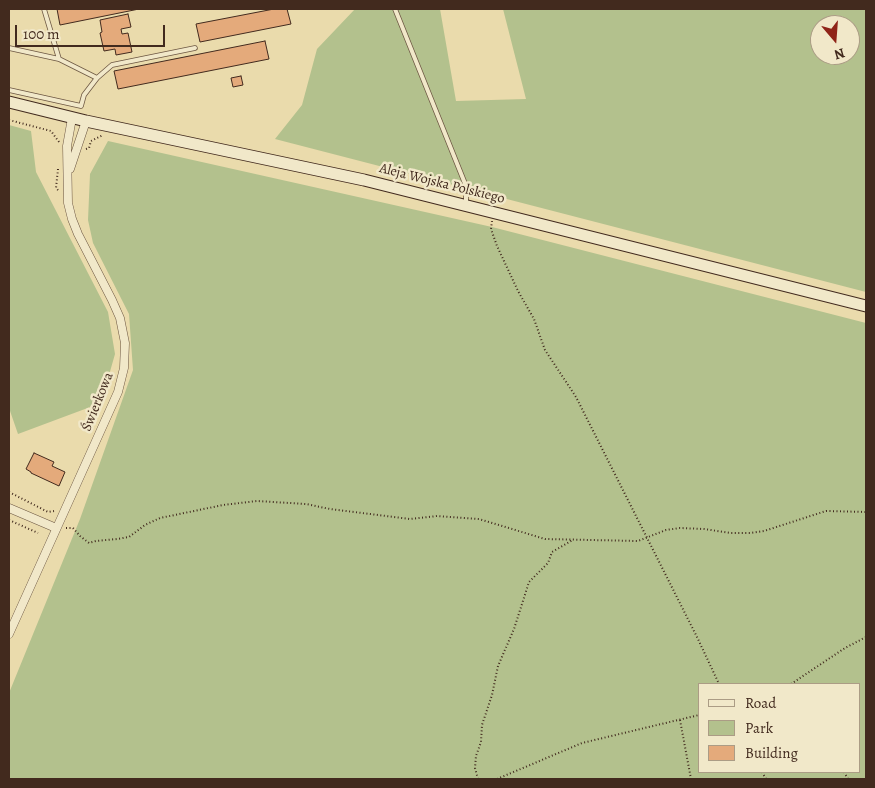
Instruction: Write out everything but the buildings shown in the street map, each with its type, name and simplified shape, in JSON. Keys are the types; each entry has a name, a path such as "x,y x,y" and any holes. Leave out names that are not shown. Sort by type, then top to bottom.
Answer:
{"main road":[{"name":"Aleja Wojska Polskiego","path":"9,102 86,122 364,180 866,306"}],"street":[{"path":"69,173 67,146 72,118"},
{"path":"69,173 86,122"},
{"name":"Świerkowa","path":"9,634 118,392 124,368 125,343 120,318 72,219 68,203 69,173"},
{"path":"9,508 56,528"}],"lane":[{"path":"44,9 59,59"},
{"path":"395,9 466,186 466,205"},
{"path":"9,48 59,59 97,78"},
{"path":"9,90 82,106 84,95 97,78 112,65 196,48"}],"path":[{"path":"9,120 51,131 60,144 63,145"},
{"path":"83,149 89,148 91,141 98,136 115,133 121,128"},
{"path":"495,213 491,229 496,246 534,319 545,350 576,397 719,683"},
{"path":"9,492 48,512 56,511 58,508"},
{"path":"56,528 73,528 89,543 129,537 145,525 160,518 223,505 257,501 306,504 330,509 410,519 437,516 479,519 545,539 638,541 666,530 680,528 704,529 730,534 750,533 826,511 866,512"},
{"path":"9,520 38,533"},
{"path":"478,779 475,768 476,756 481,742 482,725 492,695 498,666 514,629 529,582 548,563 552,552 573,540"},
{"path":"793,683 845,648 866,637"},
{"path":"497,779 582,743 698,716"},
{"path":"680,720 691,779"}],"green space":[{"path":"355,9 440,9 456,101 526,99 503,9 866,9 866,292 275,139 302,105 317,49"},
{"path":"9,125 31,131 36,172 108,312 115,354 101,403 18,434 9,408"},
{"path":"108,141 492,227 866,323 866,779 9,779 9,693 80,519 133,370 129,314 93,243 88,220 90,174"}]}
